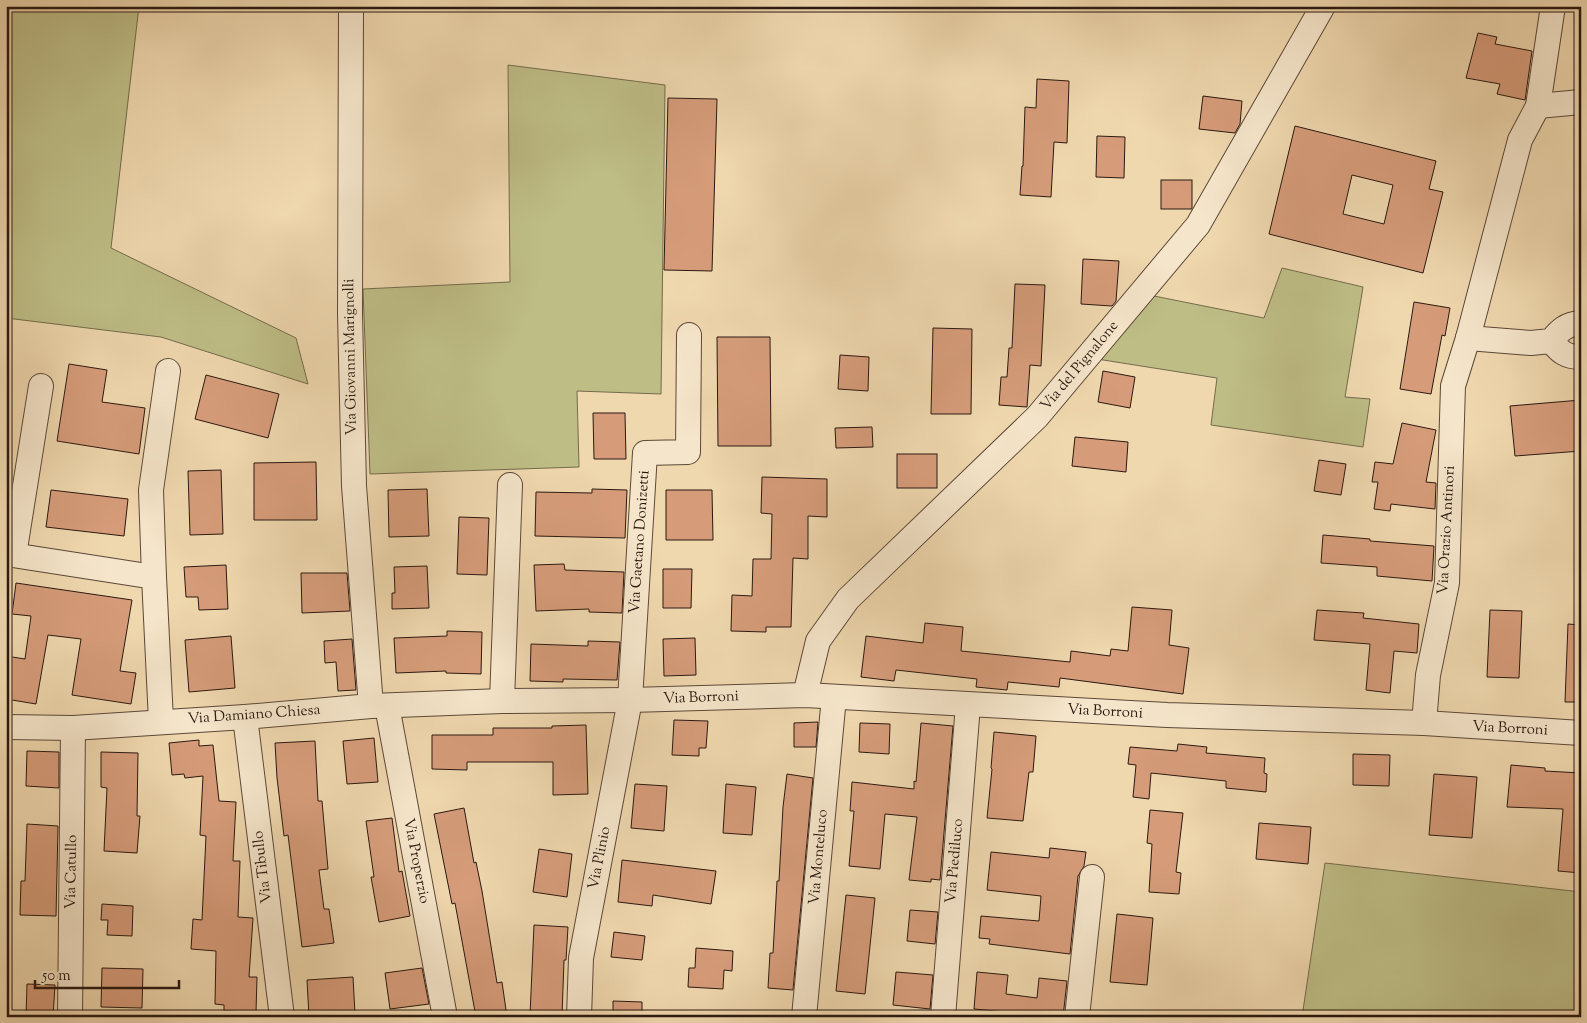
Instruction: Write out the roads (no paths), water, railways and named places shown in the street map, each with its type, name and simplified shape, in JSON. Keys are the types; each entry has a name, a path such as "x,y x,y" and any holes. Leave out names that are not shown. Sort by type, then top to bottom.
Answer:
{"street":[{"name":"Via Giovanni Marignolli","path":"351,6 350,314 354,486 379,706"},
{"name":"Via del Pignalone","path":"805,695 818,642 848,599 1037,417 1198,225 1323,6"},
{"name":"Via Orazio Antinori","path":"1424,723 1428,675 1447,582 1453,386 1468,338 1520,140 1538,106 1553,6"},
{"path":"1538,106 1581,102"},
{"path":"1468,338 1531,343 1551,341 1560,329 1581,323"},
{"name":"Via Gaetano Donizetti","path":"630,700 646,453 688,452 689,335"},
{"path":"1551,341 1561,353 1568,356 1581,357"},
{"path":"161,722 151,490 168,371"},
{"path":"41,386 10,554 154,577"},
{"path":"502,701 510,485"},
{"name":"Via Borroni","path":"630,700 805,695 1167,715 1424,723 1581,733"},
{"name":"Via Monteluco","path":"804,1017 834,697"},
{"name":"Via Damiano Chiesa","path":"6,727 74,728 379,706 502,701 630,700"},
{"name":"Via Plinio","path":"579,1017 581,958 630,700"},
{"name":"Via Piediluco","path":"943,1017 968,705"},
{"name":"Via Properzio","path":"379,706 445,1017"},
{"name":"Via Tibullo","path":"245,717 282,1017"},
{"name":"Via Catullo","path":"70,1017 74,728"},
{"path":"1077,1017 1092,877"}]}
